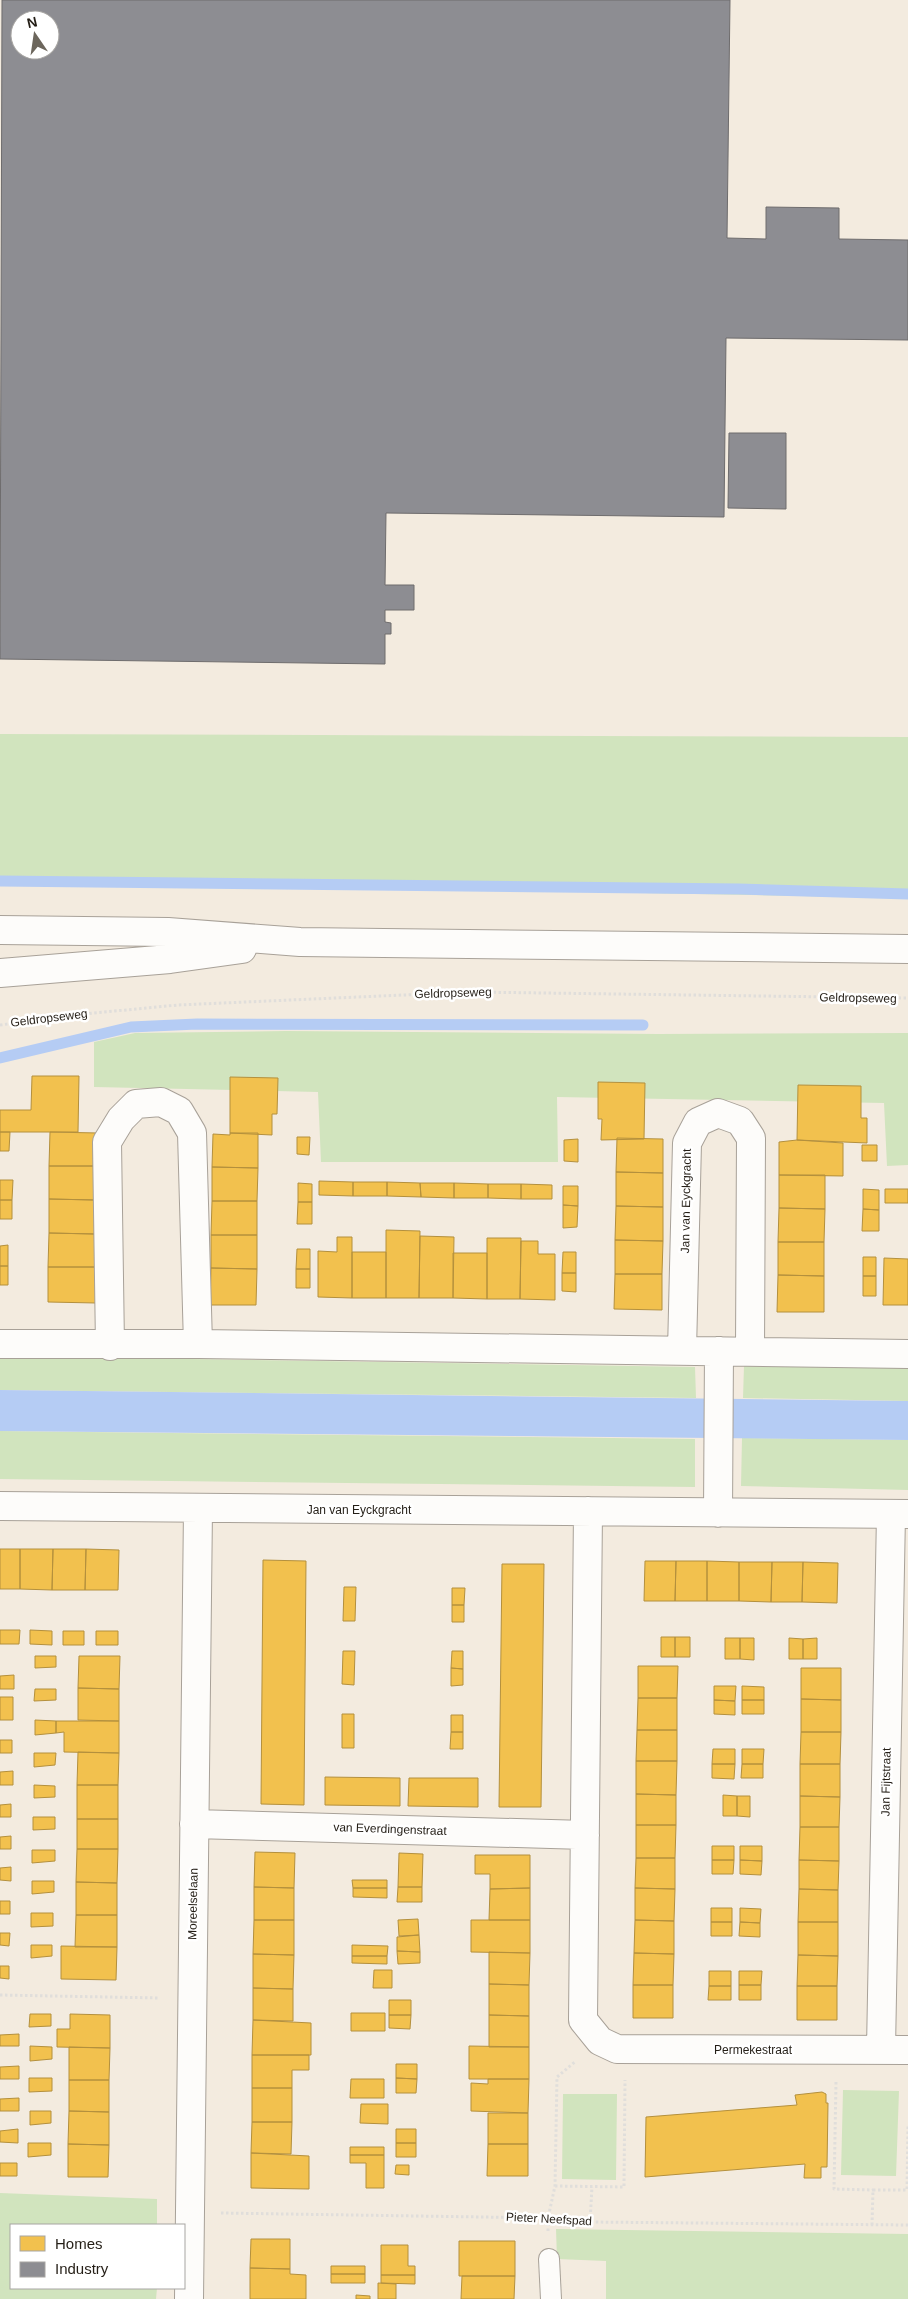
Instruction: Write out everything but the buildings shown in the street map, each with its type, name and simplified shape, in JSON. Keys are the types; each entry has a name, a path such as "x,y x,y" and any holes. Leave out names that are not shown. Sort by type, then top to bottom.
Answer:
{"street":[{"path":"0,930 168,932 300,942 908,949"},
{"path":"0,973 170,959 300,942"},
{"path":"110,1346 107,1142 121,1120 136,1104 161,1102 179,1111 192,1133 198,1344"},
{"name":"Jan van Eyckgracht","path":"682,1351 687,1143 698,1122 718,1113 740,1120 751,1138 750,1351"},
{"path":"0,1344 110,1346 198,1344 682,1351 719,1362 750,1351 908,1354"},
{"path":"718,1500 719,1362"},
{"name":"Jan van Eyckgracht","path":"0,1506 588,1511 718,1500 900,1514"},
{"name":"Moreelselaan","path":"189,2299 198,1509"},
{"path":"588,1511 583,2020 612,2045"},
{"name":"Jan Fijtstraat","path":"881,2049 900,1514"},
{"name":"van Everdingenstraat","path":"194,1824 585,1835"},
{"name":"Permekestraat","path":"612,2045 908,2050"}],"lane":[{"path":"550,2259 551,2299"}],"path":[{"name":"Geldropseweg","path":"0,1025 178,1005 471,992 908,998"},
{"path":"0,1995 191,1998"},
{"path":"550,2259 548,2218 555,2186 557,2077 612,2045 624,2187 555,2186"},
{"path":"837,2050 834,2189 907,2190 908,2126"},
{"path":"590,2222 592,2187"},
{"path":"872,2225 873,2190"},
{"name":"Pieter Neefspad","path":"190,2212 548,2218 590,2222 908,2225"}],"green space":[{"path":"0,734 908,737 908,898 0,881"},
{"path":"286,1031 658,1034 908,1033 908,1165 887,1166 884,1103 557,1097 558,1162 321,1162 318,1092 94,1087 94,1042 135,1033"},
{"path":"0,1356 695,1367 696,1398 0,1390"},
{"path":"744,1366 908,1368 908,1401 743,1398"},
{"path":"0,1431 695,1439 695,1487 0,1479"},
{"path":"742,1438 908,1440 908,1490 741,1486"},
{"path":"843,2090 899,2091 896,2176 841,2175"},
{"path":"563,2094 617,2094 616,2180 562,2179"},
{"path":"0,2193 157,2199 157,2224 10,2224 10,2289 157,2289 156,2299 0,2299"},
{"path":"556,2229 908,2234 908,2299 606,2299 606,2261 557,2259"}],"water":[{"path":"0,1390 908,1401 908,1440 0,1431"}],"waterway":[{"path":"0,881 739,889 908,894"},
{"path":"0,1058 131,1027 197,1024 643,1025"}]}
